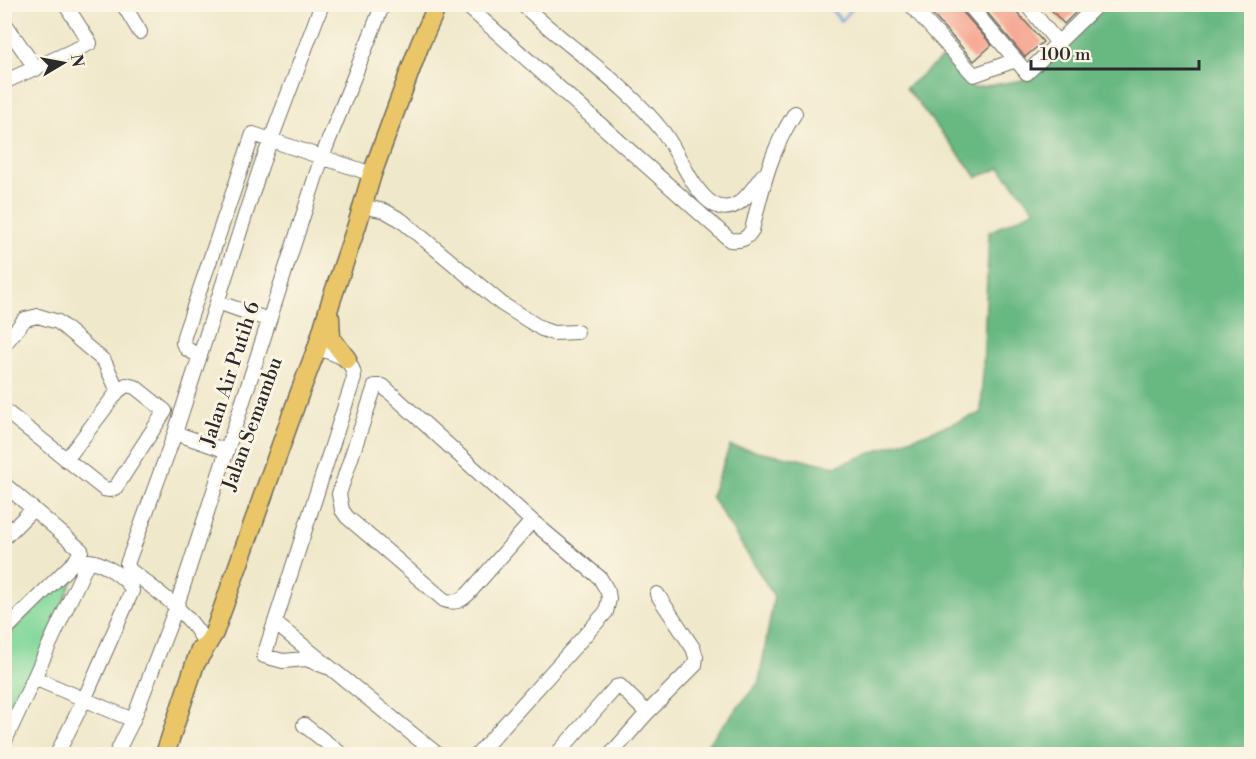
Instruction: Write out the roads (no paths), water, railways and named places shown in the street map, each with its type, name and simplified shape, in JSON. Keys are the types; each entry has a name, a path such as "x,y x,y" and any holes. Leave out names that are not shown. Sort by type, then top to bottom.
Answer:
{"main road":[{"name":"Jalan Semambu","path":"197,661 214,633 300,392 310,344 331,301 372,174 420,44 438,4"},
{"name":"Jalan Semambu","path":"165,754 197,661 202,638 310,344 350,223 362,206"},
{"path":"300,392 319,366 345,359 329,331 331,301"}],"street":[{"path":"4,82 90,43 65,4"},
{"path":"202,638 176,608 130,570 127,564 175,433 271,140 322,4"},
{"name":"Jalan Air Putih 6","path":"116,754 133,720 176,608 322,158 383,4"},
{"path":"465,4 730,240 740,241 748,237 752,230 767,169 783,131 795,113"},
{"path":"910,4 974,75 1016,60"},
{"path":"968,4 1027,73 1097,5"},
{"path":"1026,4 1058,42"},
{"path":"129,6 140,32"},
{"path":"526,6 629,94 664,132 695,186 713,204 729,207 740,204 767,169"},
{"path":"4,22 36,69"},
{"path":"199,356 187,349 183,343 184,336 253,134 372,174"},
{"path":"362,206 385,211 401,220 502,304 542,329 554,333 577,332"},
{"path":"217,302 269,320"},
{"path":"4,345 25,319 38,316 63,326 104,361 118,391"},
{"path":"310,344 352,364 354,378 264,656 283,661 306,659 327,667"},
{"path":"4,410 104,489 110,490 116,487 165,411 191,382"},
{"path":"66,460 118,391 126,385 131,384 165,411"},
{"path":"478,754 606,612 609,606 608,592 600,578 532,521 383,386 375,386 339,494 342,510 444,600 451,603 458,602 469,593 532,521"},
{"path":"175,433 227,451"},
{"path":"4,484 84,556"},
{"path":"4,538 33,509"},
{"path":"4,631 80,554 127,580 132,591 84,700 57,754"},
{"path":"4,743 34,678 84,556"},
{"path":"611,754 647,713 695,665 696,657 693,648 657,594"},
{"path":"274,623 437,754"},
{"path":"34,678 133,720"},
{"path":"557,754 616,687 620,687 647,713"},
{"path":"304,725 341,754"}],"waterway":[{"path":"827,4 841,21 856,4"}]}
